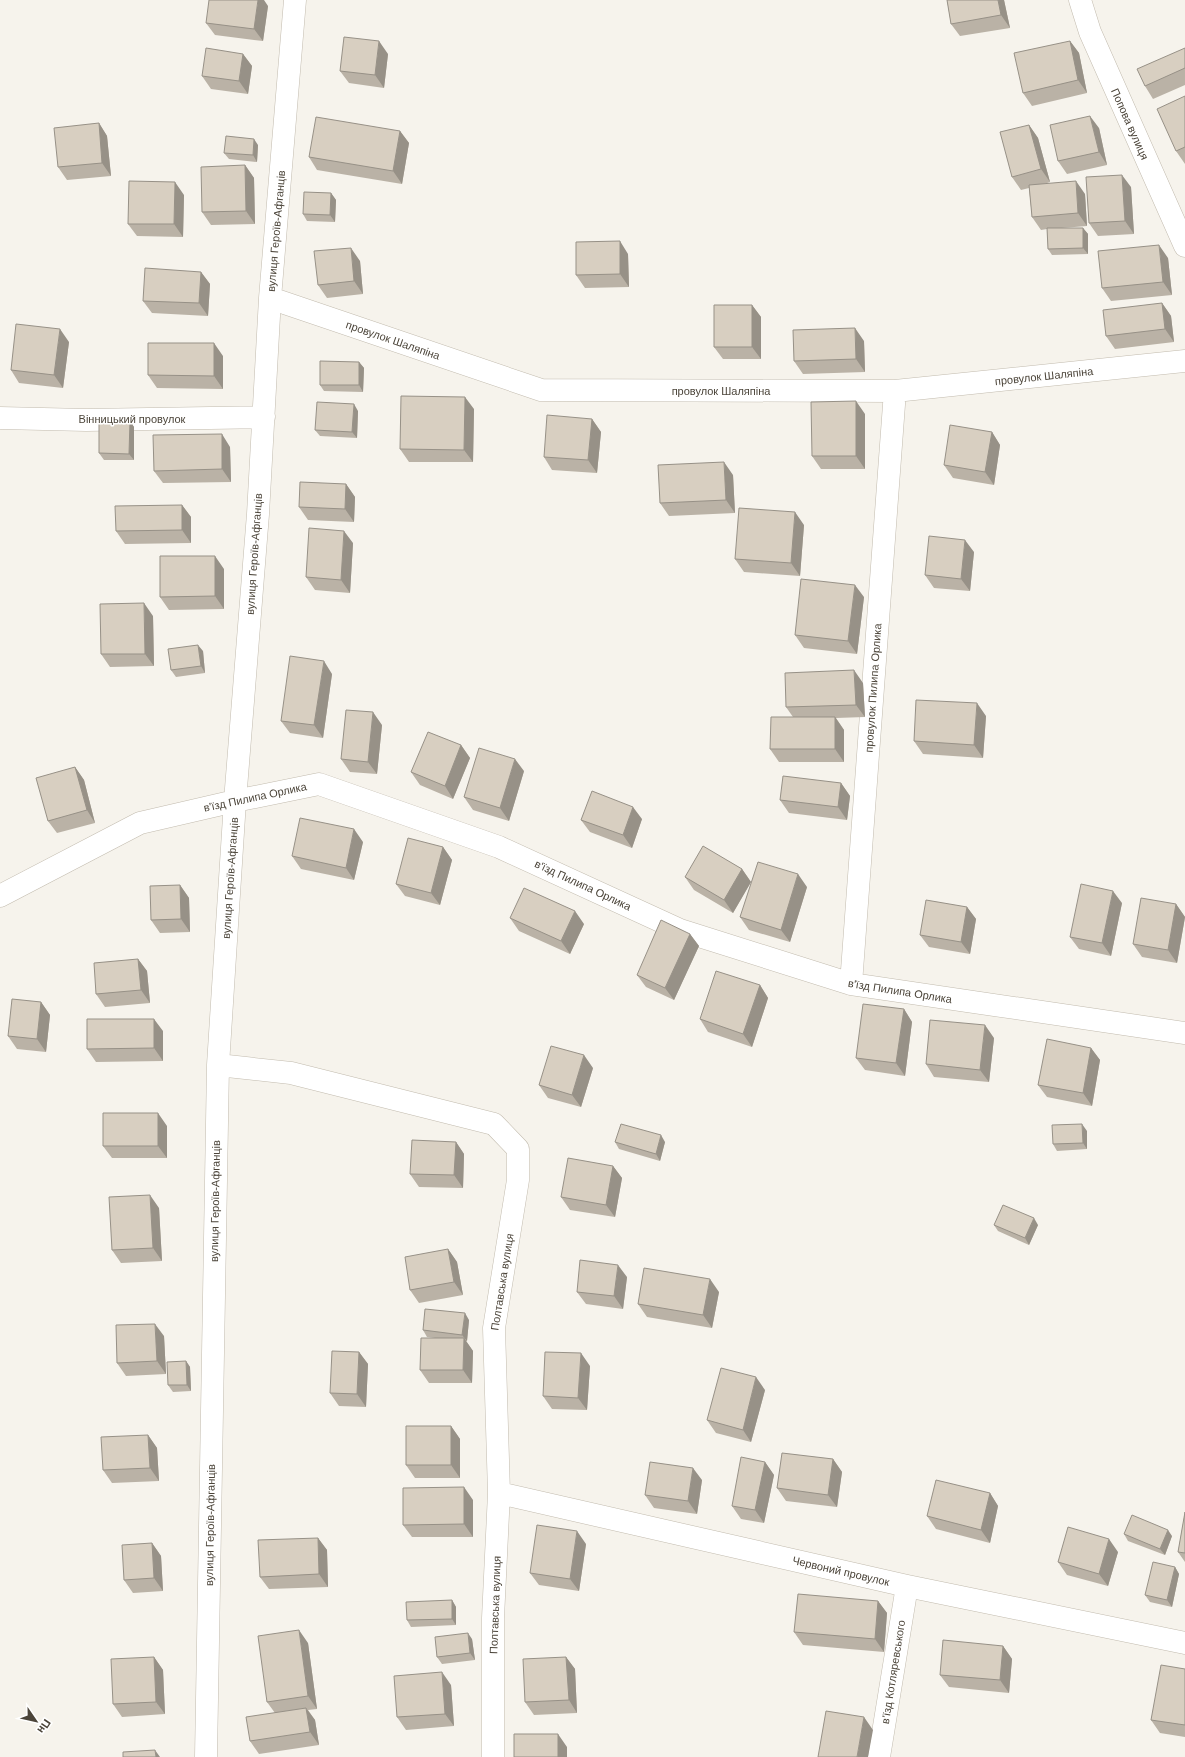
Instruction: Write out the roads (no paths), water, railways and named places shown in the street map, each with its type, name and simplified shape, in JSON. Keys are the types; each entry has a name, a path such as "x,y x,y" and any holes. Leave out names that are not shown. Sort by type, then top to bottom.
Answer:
{"street":[{"name":"вулиця Героїв-Афганців","path":"206,1757 218,1065 235,801 258,514 270,298 295,0"},
{"name":"Попова вулиця","path":"1080,0 1090,32 1185,246"},
{"name":"провулок Шаляпіна","path":"270,298 541,390 895,391 1185,361"},
{"name":"провулок Пилипа Орлика","path":"850,984 895,391"},
{"name":"Вінницький провулок","path":"0,418 86,420 264,417"},
{"name":"в'їзд Пилипа Орлика","path":"0,896 140,823 235,801 319,784 499,847 680,930 850,984 1185,1033"},
{"name":"Полтавська вулиця","path":"218,1065 291,1073 494,1124 518,1149 518,1180 494,1328 499,1493 493,1618 493,1757"},
{"name":"Червоний провулок","path":"499,1493 907,1586 1185,1643"},
{"name":"в’їзд Котляревського","path":"878,1757 907,1586"}]}
